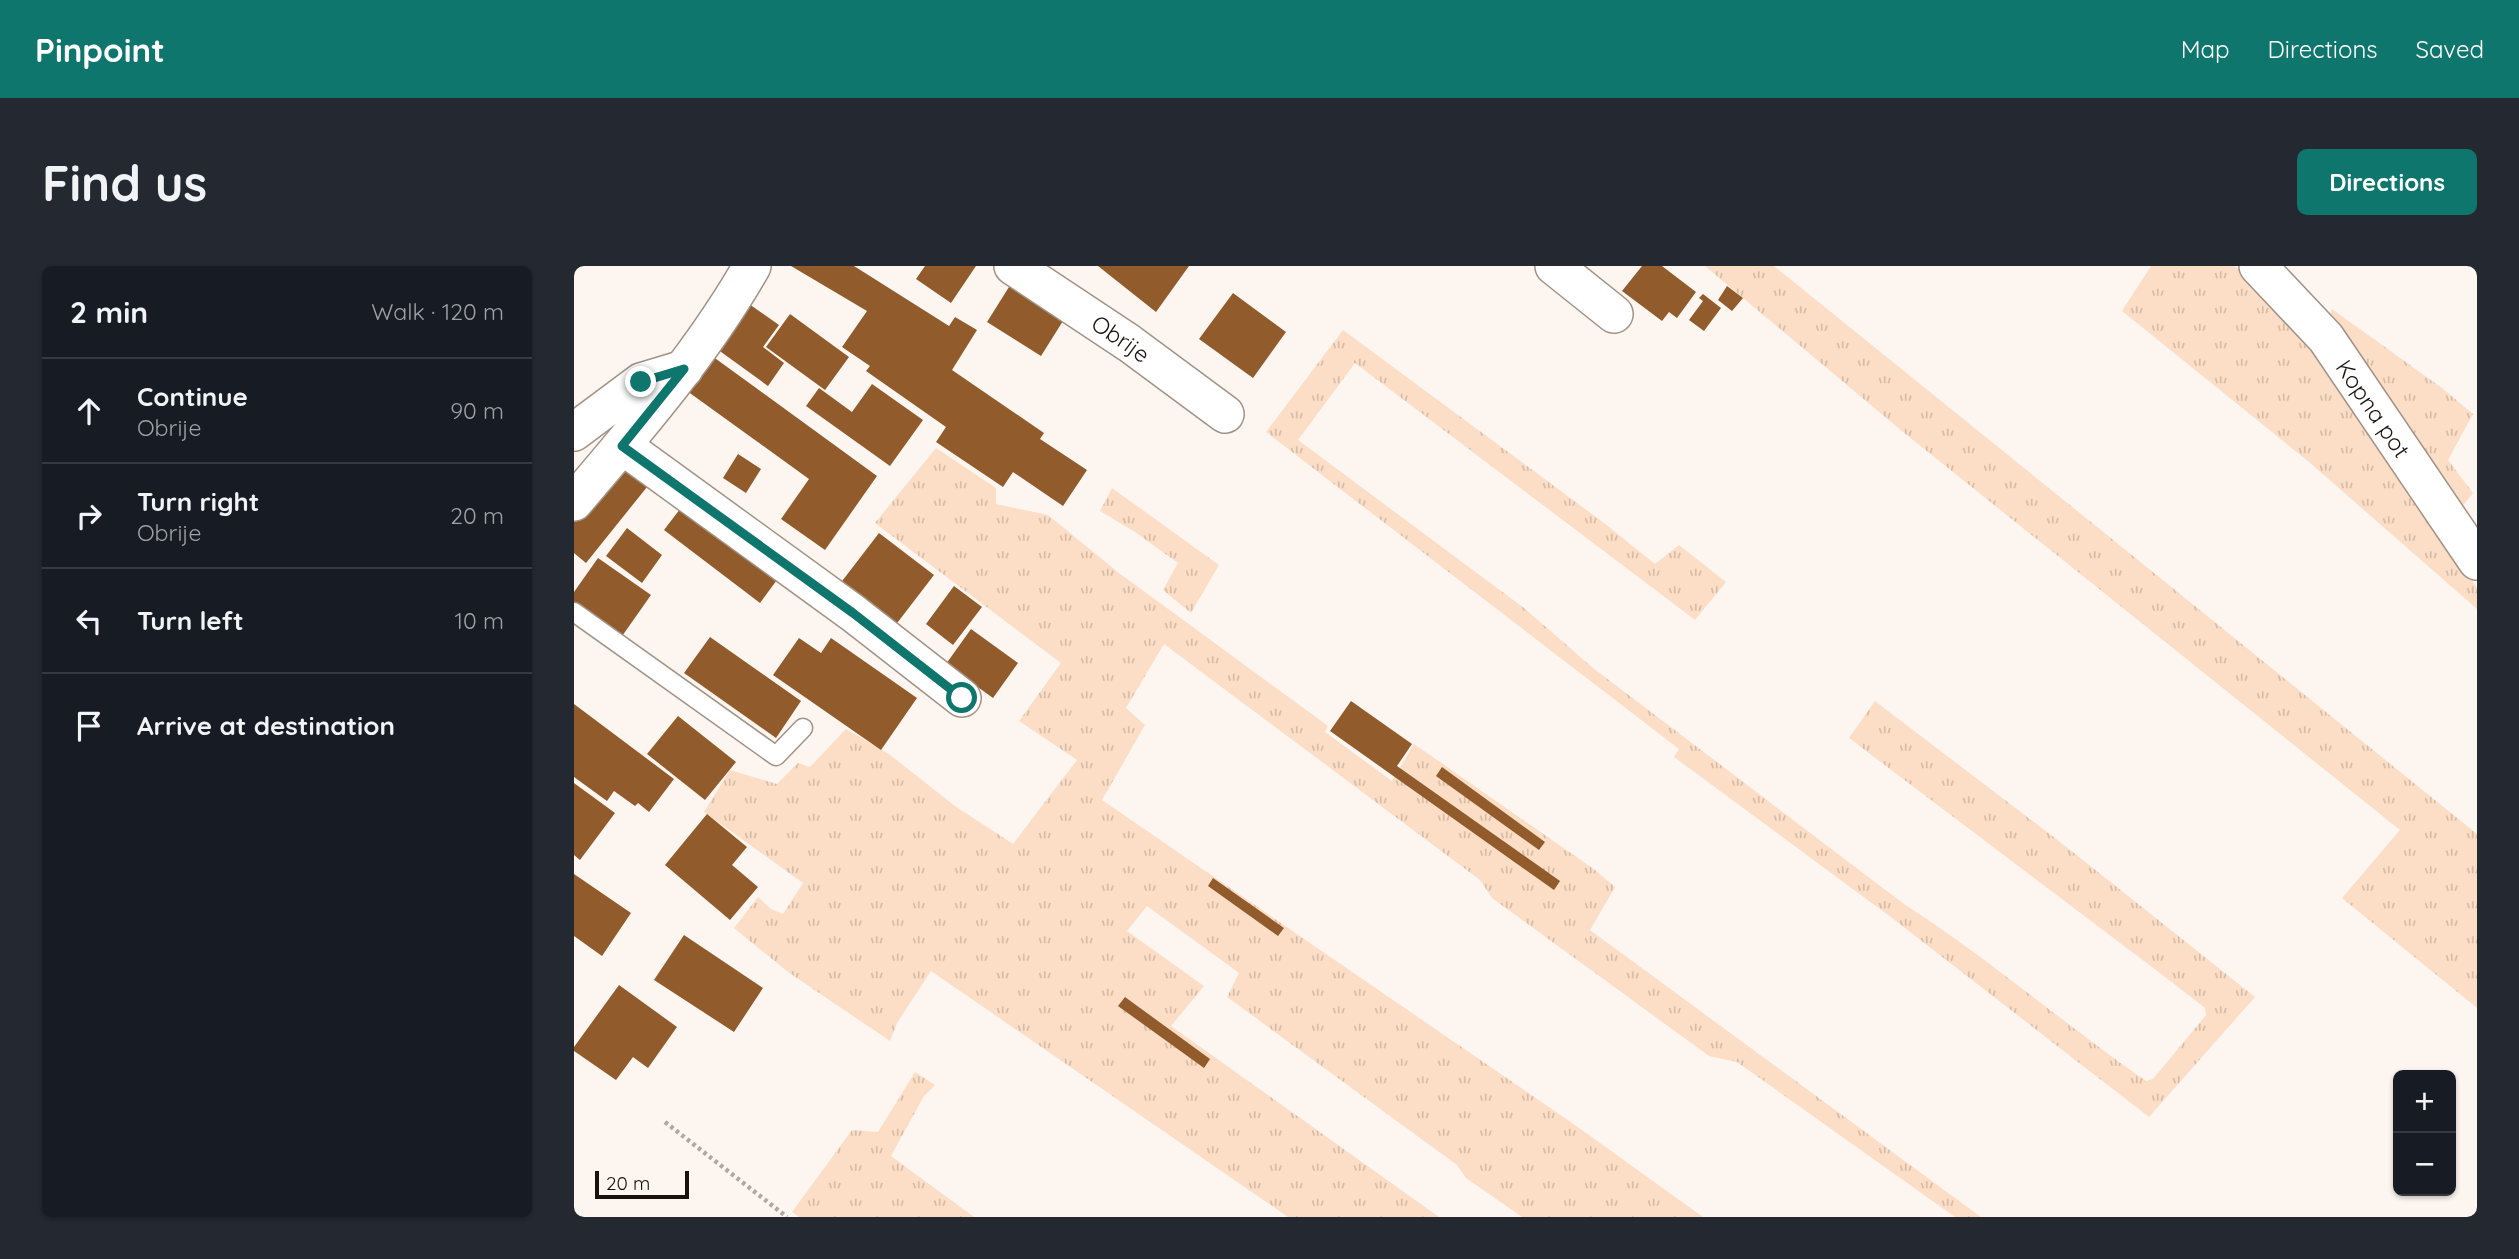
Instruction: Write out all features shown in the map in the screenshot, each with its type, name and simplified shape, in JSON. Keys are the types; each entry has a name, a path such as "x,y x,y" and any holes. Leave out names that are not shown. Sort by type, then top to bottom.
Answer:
{"street":[{"path":"574,502 684,369 725,312 751,266"},
{"name":"Obrije","path":"1013,266 1129,344 1225,414"},
{"path":"1554,266 1614,314"},
{"name":"Kopna pot","path":"2258,266 2326,338 2477,561"},
{"path":"574,432 641,382 684,369"},
{"path":"622,446 853,613 962,698"}],"lane":[{"path":"574,612 776,756 803,728"}],"path":[{"path":"665,1122 787,1217"}],"green space":[{"path":"1705,266 1774,266 2477,834 2477,1008 2342,898 2400,830 1903,432"},
{"path":"2151,266 2235,266 2280,308 2321,355 2427,508 2477,588 2477,609 2309,462 2122,311"},
{"path":"2332,309 2442,388 2473,414 2448,460 2473,493 2461,508 2327,323"},
{"path":"1343,330 1604,523 1655,564 1679,545 1726,582 1695,620 1355,363 1298,440 1524,608 1593,668 1904,904 1966,946 2146,1081 2153,1079 2206,1015 2205,1008 1849,738 1875,701 2064,845 2255,997 2149,1117 1892,918 1674,757 1679,749 1266,432"},
{"path":"936,448 996,488 996,504 1048,515 1119,573 1328,726 1325,732 1392,781 1414,744 1595,870 1615,887 1590,930 1981,1217 1955,1217 1737,1062 1709,1056 1492,898 1480,880 1164,644 1126,708 1145,725 1102,800 1575,1125 1703,1217 1522,1217 1466,1178 1457,1165 1227,997 1239,973 1147,906 1127,931 1204,986 1171,1026 1439,1217 1288,1217 931,971 897,1023 890,1041 788,972 734,928 758,897 771,909 783,914 803,883 704,812 730,770 777,784 798,763 810,767 846,729 889,754 955,806 1013,844 1077,760 1019,721 1061,663 875,523"},
{"path":"1112,488 1219,565 1191,613 1163,590 1178,563 1100,511"},
{"path":"915,1072 935,1085 924,1096 891,1156 974,1217 799,1217 792,1212 852,1130 878,1132"}],"building":[{"path":"791,266 854,266 949,326 955,317 977,330 952,370 1044,433 1040,439 1087,470 1063,506 1013,472 1003,487 936,442 946,427 866,371 870,366 842,347 867,311"},
{"path":"925,266 976,266 951,303 916,279"},
{"path":"1098,266 1189,266 1156,312"},
{"path":"1642,266 1662,266 1696,292 1677,318 1669,312 1662,321 1622,291"},
{"path":"1014,279 1068,313 1041,356 987,322"},
{"path":"1727,286 1743,298 1732,311 1718,300"},
{"path":"1233,293 1286,332 1253,378 1199,339"},
{"path":"1703,294 1721,308 1704,331 1689,320 1703,301 1699,298"},
{"path":"749,304 779,325 763,347 784,363 768,386 717,349"},
{"path":"790,314 849,357 825,390 766,347"},
{"path":"712,356 877,476 825,550 781,519 809,479 687,391"},
{"path":"872,384 923,420 890,466 806,406 819,388 852,412"},
{"path":"738,454 761,469 746,493 723,478"},
{"path":"616,462 647,487 586,563 574,553 574,515"},
{"path":"690,496 785,569 760,603 664,530"},
{"path":"627,528 662,555 642,583 606,556"},
{"path":"879,533 934,575 891,631 836,589"},
{"path":"598,558 651,595 620,639 574,606 574,592"},
{"path":"954,586 982,607 953,645 926,624"},
{"path":"971,629 1018,663 993,698 946,664"},
{"path":"710,637 801,701 776,738 684,673"},
{"path":"799,638 821,653 831,638 917,698 881,750 773,675"},
{"path":"1351,701 1412,744 1397,766 1560,881 1554,890 1330,731"},
{"path":"574,704 674,779 649,812 614,791 607,801 574,777"},
{"path":"678,716 736,762 705,800 647,754"},
{"path":"1442,767 1545,842 1539,850 1436,776"},
{"path":"574,783 615,813 580,860 574,855"},
{"path":"707,814 747,847 732,865 758,887 730,920 665,865"},
{"path":"574,874 631,913 602,956 574,936"},
{"path":"1213,878 1284,928 1278,936 1208,886"},
{"path":"684,935 763,988 734,1032 654,980"},
{"path":"619,985 677,1027 648,1068 633,1057 616,1080 574,1051 574,1047"},
{"path":"1125,997 1210,1059 1204,1068 1118,1006"}],"route":[{"path":"641,382 684,369 622,446 853,613 962,698"}]}
